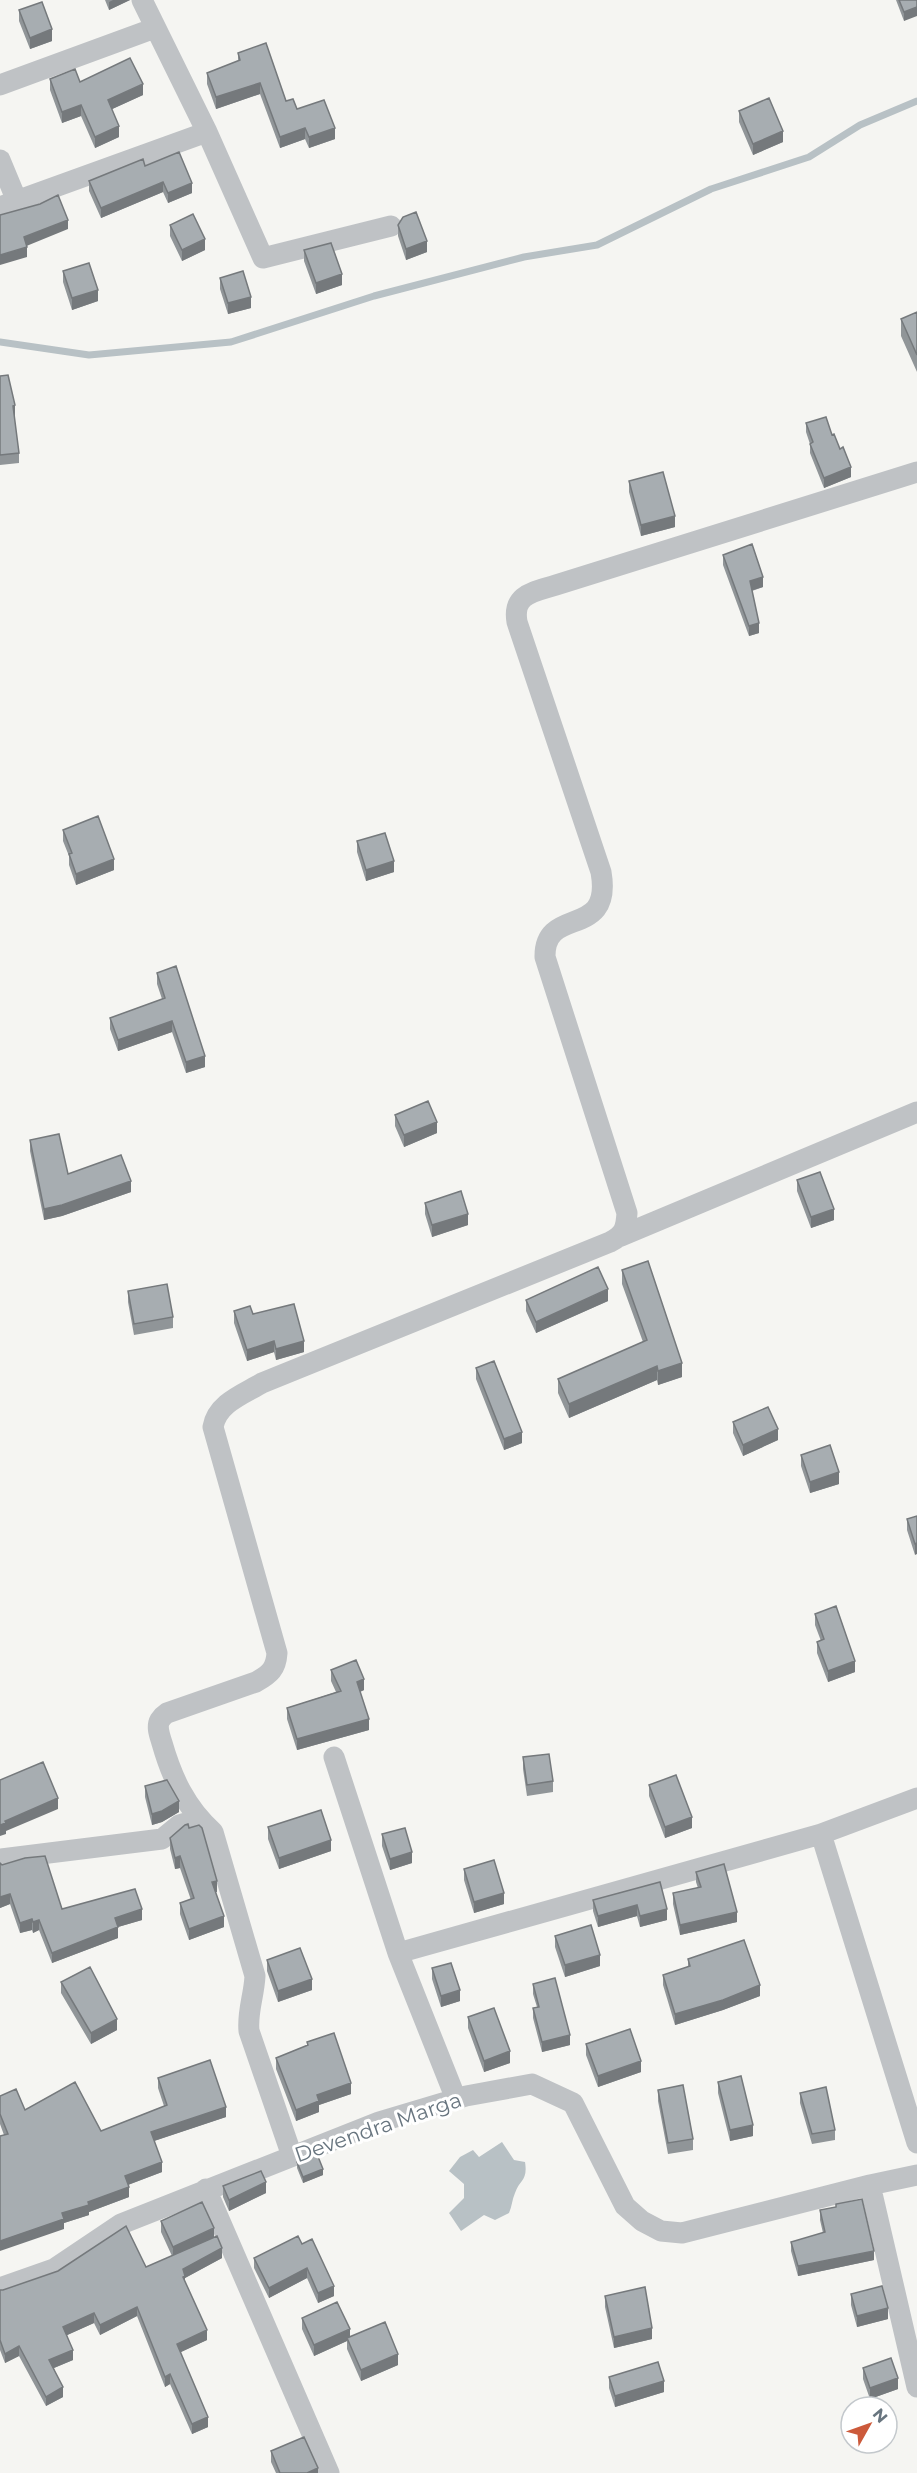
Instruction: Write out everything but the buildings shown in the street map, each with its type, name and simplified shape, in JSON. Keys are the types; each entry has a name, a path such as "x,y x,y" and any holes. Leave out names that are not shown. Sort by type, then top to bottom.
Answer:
{"street":[{"path":"142,0 207,132 264,258 391,226"},
{"path":"0,85 155,28"},
{"path":"0,160 9,204 207,132"},
{"path":"621,1236 626,1227 627,1213 545,957 545,945 557,929 590,915 600,903 604,890 601,872 517,622 516,608 519,602 530,593 917,472"},
{"path":"292,2156 249,2031 248,2017 255,1991 255,1977 213,1832 199,1819 179,1791 170,1772 158,1730 159,1721 166,1713 256,1682 267,1676 277,1664 277,1653 213,1426 214,1419 231,1401 262,1383 917,1112"},
{"path":"334,1757 398,1953 456,2099"},
{"path":"398,1953 821,1834 917,1798"},
{"path":"0,1859 162,1839 179,1825 199,1819"},
{"path":"821,1834 917,2143"},
{"name":"Devendra Marga","path":"0,2288 54,2269 121,2224 378,2122 456,2099 532,2084 573,2103 625,2206 642,2221 661,2231 682,2233 917,2175"},
{"path":"870,2185 917,2388"},
{"path":"206,2189 328,2473"}],"shaded area":[{"path":"502,2142 514,2160 525,2162 526,2168 509,2213 495,2220 484,2215 461,2231 449,2213 464,2198 464,2184 449,2171 460,2157 473,2150 479,2157"}],"waterway":[{"path":"0,342 89,355 231,342 374,296 524,257 597,245 711,189 809,157 860,125 917,101"}]}
